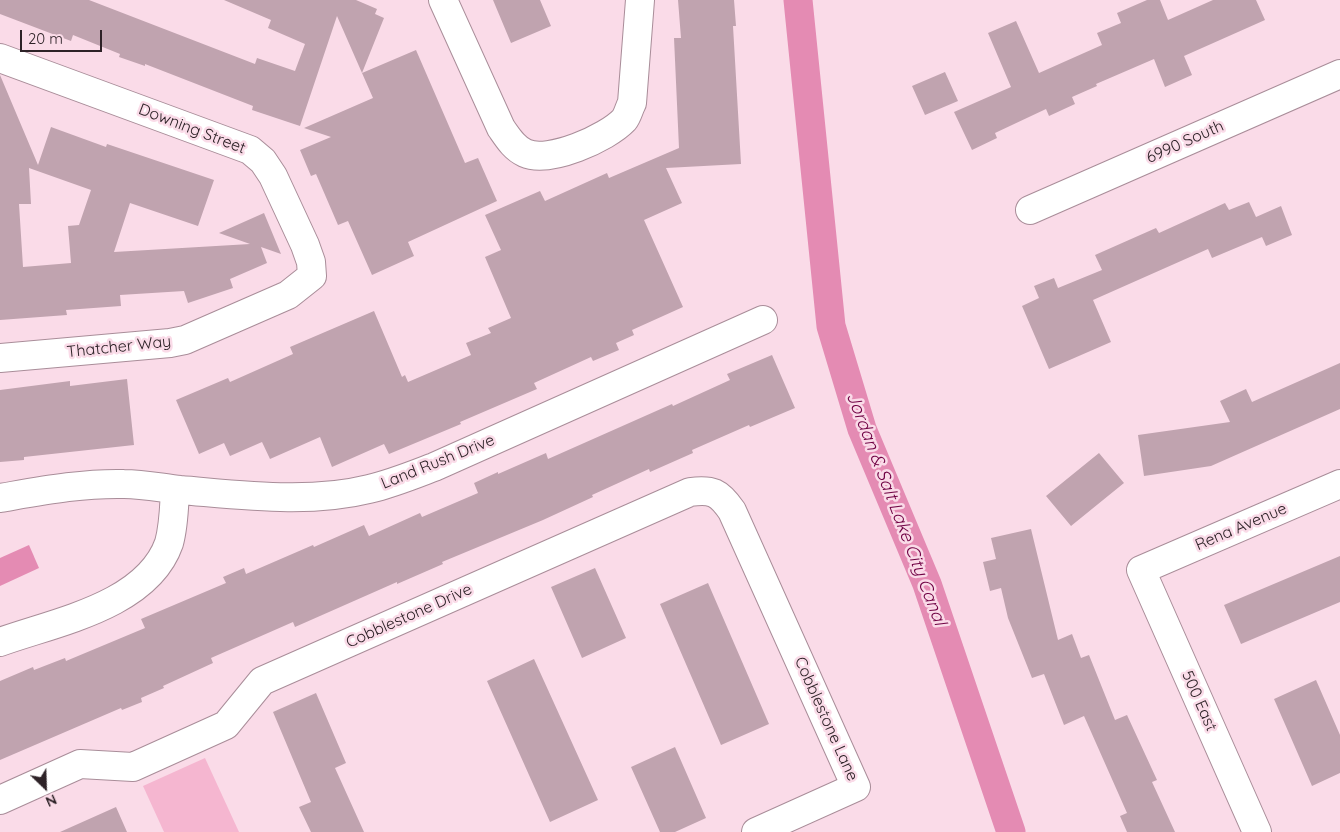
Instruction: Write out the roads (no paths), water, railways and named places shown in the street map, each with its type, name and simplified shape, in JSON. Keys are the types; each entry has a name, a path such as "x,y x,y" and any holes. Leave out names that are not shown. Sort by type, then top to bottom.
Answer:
{"street":[{"path":"443,0 501,128 513,144 526,153 542,156 562,153 601,136 626,118 632,102 640,0"},
{"name":"Downing Street","path":"0,58 250,150 263,161 273,176 311,262 312,276"},
{"name":"6990 South","path":"1030,210 1340,74"},
{"name":"Thatcher Way","path":"0,358 170,343 185,340 288,295 312,276"},
{"name":"Land Rush Drive","path":"0,498 91,484 126,484 176,490 284,497 326,496 368,490 402,480 434,467 763,320"},
{"name":"Rena Avenue","path":"1141,570 1340,484"},
{"path":"0,642 73,618 107,604 138,585 156,566 168,544 174,521 176,490"},
{"name":"Cobblestone Drive","path":"0,800 80,764 133,767 226,725 262,681 690,492 702,490 715,492 724,500 732,511 774,604"},
{"name":"500 East","path":"1141,570 1257,832"},
{"name":"Cobblestone Lane","path":"756,832 856,787 774,604"}],"waterway":[{"name":"Jordan & Salt Lake City Canal","path":"798,0 831,326 862,429 927,584 1011,832"}]}
